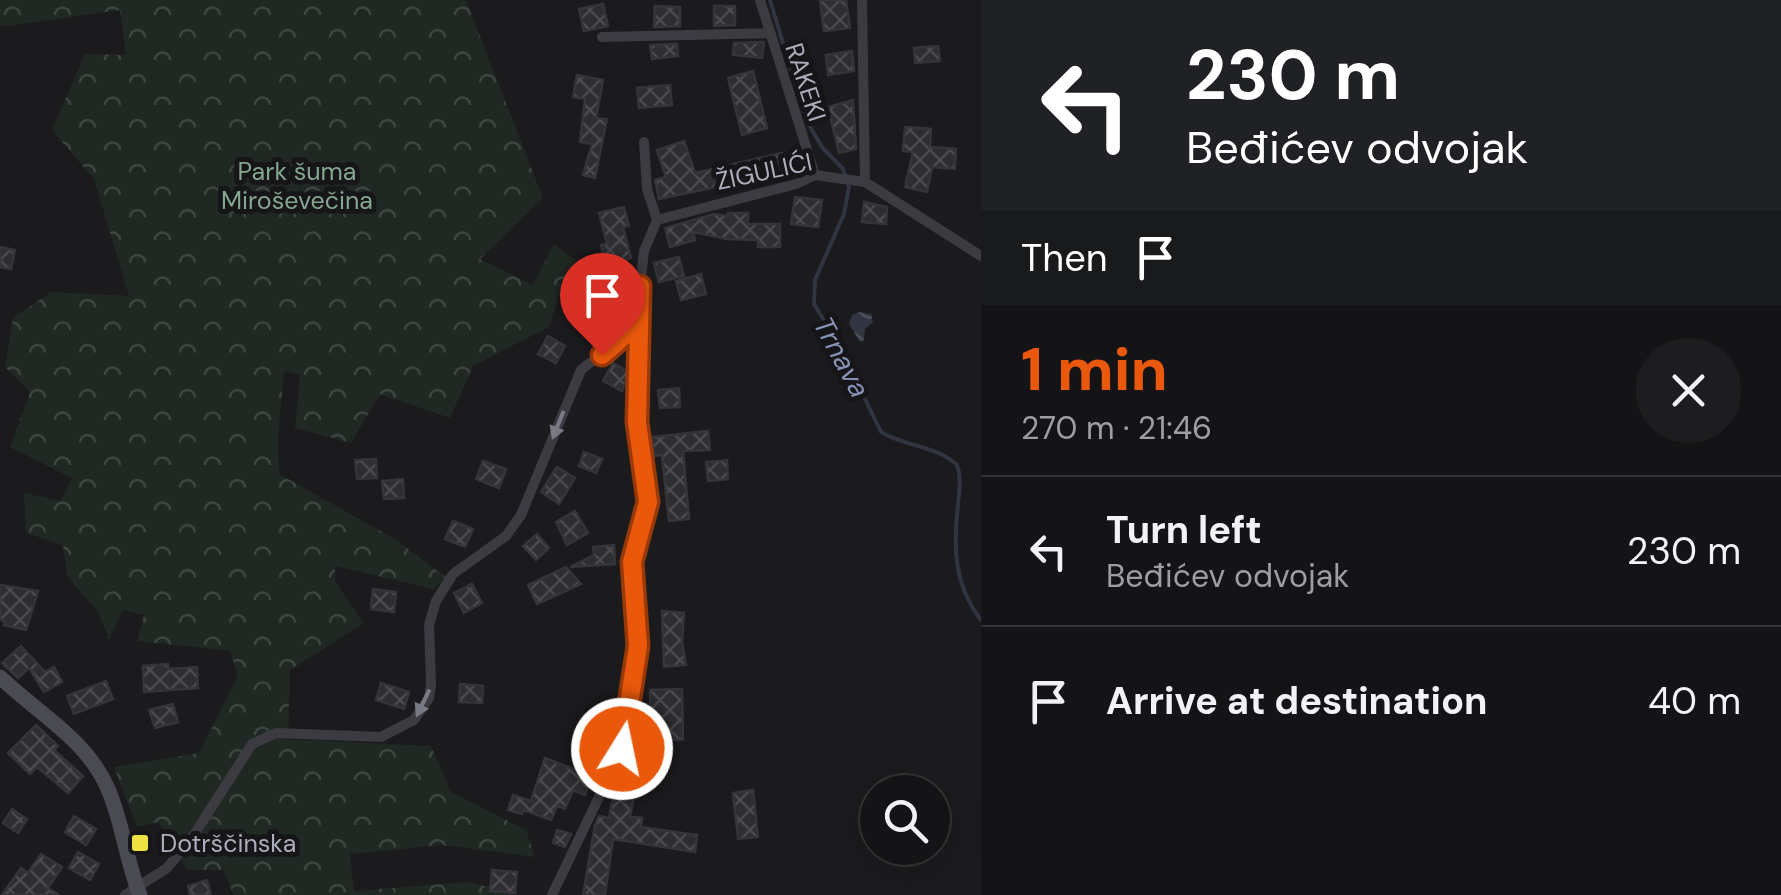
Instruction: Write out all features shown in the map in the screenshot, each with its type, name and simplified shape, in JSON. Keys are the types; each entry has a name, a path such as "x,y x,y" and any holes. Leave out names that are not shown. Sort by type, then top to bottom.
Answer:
{"street":[{"name":"RAKEKI","path":"760,0 815,176"},
{"path":"862,0 862,182"},
{"path":"602,36 770,33"},
{"path":"552,895 622,749 638,646 632,562 648,502 637,422 640,286 644,251 657,220 646,189 644,142"},
{"name":"ŽIGULIĆI","path":"657,220 815,176 842,179 862,182 981,256"},
{"path":"0,677 72,737 100,774 109,791 134,893 167,868 192,838 252,744 276,733 382,737 414,720 429,698 432,684 429,625 436,601 453,574 506,536 521,515 581,370 626,334 633,297 640,286"}],"green space":[{"name":"Park šuma Miroševečina","path":"0,0 466,0 543,198 480,259 533,285 554,244 614,290 560,293 549,327 473,366 450,418 380,394 351,443 295,428 300,375 284,371 279,474 395,539 446,577 434,589 335,566 335,582 364,623 290,670 288,739 431,746 451,792 526,830 535,857 441,845 350,854 354,891 469,882 520,895 234,895 223,870 187,870 159,822 137,827 114,767 199,753 238,676 230,651 137,641 144,615 123,610 109,639 98,612 67,576 63,545 26,533 24,493 61,501 72,478 10,447 30,392 5,367 13,318 51,292 129,296 94,179 52,130 85,54 126,55 120,10 9,26 0,25"}],"water":[{"path":"871,314 873,322 860,342 849,324 852,315"}],"building":[{"path":"820,0 846,0 850,28 824,31"},
{"path":"603,4 608,26 584,31 579,9"},
{"path":"655,6 680,7 680,26 654,27"},
{"path":"714,6 735,6 735,25 714,26"},
{"path":"764,42 762,58 733,55 734,43"},
{"path":"677,44 678,56 652,59 650,45"},
{"path":"938,46 940,61 915,63 914,48"},
{"path":"852,51 854,71 828,75 826,55"},
{"path":"753,71 767,128 742,135 728,78"},
{"path":"577,75 603,80 596,118 607,119 595,178 583,175 592,144 580,142 585,99 573,97"},
{"path":"670,85 672,105 639,108 637,88"},
{"path":"853,100 856,149 839,153 828,107"},
{"path":"905,127 931,129 930,147 956,149 955,169 932,167 927,192 905,187 913,152 903,151"},
{"path":"684,141 695,173 782,153 787,172 659,199 655,180 666,177 657,150"},
{"path":"795,197 822,200 818,227 791,224"},
{"path":"864,202 887,207 886,224 862,222"},
{"path":"624,207 629,226 623,227 631,258 606,265 601,245 607,244 599,213"},
{"path":"728,213 748,213 748,224 780,224 780,247 758,247 758,240 693,232 695,240 670,247 665,228"},
{"path":"0,247 15,250 11,269 0,267"},
{"path":"679,257 684,276 659,282 654,263"},
{"path":"701,274 706,294 681,300 676,281"},
{"path":"573,299 591,302 588,320 570,316"},
{"path":"548,336 565,346 556,363 538,354"},
{"path":"613,363 629,372 622,391 603,381"},
{"path":"679,388 680,407 660,408 658,390"},
{"path":"708,431 710,450 683,451 689,519 669,521 662,455 654,456 652,437"},
{"path":"584,452 602,459 596,473 579,466"},
{"path":"376,459 377,478 357,479 355,460"},
{"path":"727,460 728,479 708,481 706,462"},
{"path":"483,461 506,469 499,488 476,479"},
{"path":"557,467 575,478 559,504 541,492"},
{"path":"403,479 404,498 384,499 382,481"},
{"path":"575,511 588,533 567,545 556,522"},
{"path":"453,521 473,529 465,547 445,539"},
{"path":"537,534 549,548 536,560 523,546"},
{"path":"614,545 615,564 570,567 594,555 593,547"},
{"path":"566,567 581,584 537,604 528,585"},
{"path":"472,584 482,603 464,613 454,593"},
{"path":"0,585 38,591 26,630 4,625 5,621 0,620"},
{"path":"373,589 396,592 394,612 371,609"},
{"path":"662,611 684,613 682,642 686,665 664,667"},
{"path":"21,646 45,672 54,667 62,682 44,692 29,668 18,678 2,663"},
{"path":"168,664 168,669 197,667 198,688 144,692 143,666"},
{"path":"106,681 113,699 74,714 67,696"},
{"path":"381,683 409,692 404,709 376,700"},
{"path":"460,684 483,686 482,703 459,702"},
{"path":"682,689 683,740 651,740 650,690"},
{"path":"173,704 178,722 155,728 149,710"},
{"path":"36,725 58,746 54,750 83,776 68,793 37,767 30,774 8,753"},
{"path":"545,758 592,776 585,795 573,790 565,809 557,806 551,820 523,810 522,814 508,810 513,795 531,801"},
{"path":"616,782 636,786 630,817 642,818 641,827 697,835 695,852 613,839 605,895 583,895 595,825 599,816 609,818"},
{"path":"753,790 758,837 738,839 733,793"},
{"path":"12,809 27,819 18,833 3,823"},
{"path":"74,816 96,829 86,845 65,832"},
{"path":"557,830 571,834 565,847 553,843"},
{"path":"78,852 99,864 90,880 69,868"},
{"path":"41,854 62,867 48,888 59,895 2,895 21,868 28,873"},
{"path":"492,870 517,872 515,893 490,891"},
{"path":"207,880 211,895 190,895 188,886"}],"waterway":[{"name":"Trnava","path":"770,0 806,120 822,147 843,169 849,187 844,214 815,280 814,304 838,343 881,432 940,454 957,465 958,566 965,593 981,620"}],"place":[{"name":"Dotrščinska","path":"140,843"}],"route":[{"path":"602,355 626,334 633,297 640,286 637,422 648,502 632,562 638,646 622,749"}]}
